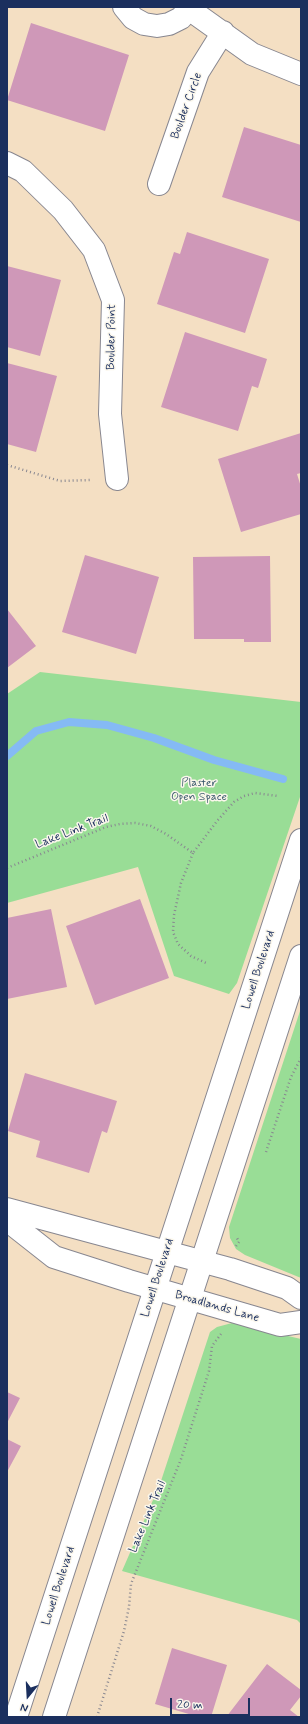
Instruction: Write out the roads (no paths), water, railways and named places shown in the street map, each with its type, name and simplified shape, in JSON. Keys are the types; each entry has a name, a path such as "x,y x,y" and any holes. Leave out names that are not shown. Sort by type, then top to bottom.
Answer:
{"main road":[{"path":"124,7 133,18 144,24 157,26 169,24 181,18 190,8 252,54 301,74"},
{"name":"Boulder Circle","path":"159,184 198,72 223,32"},
{"name":"Boulder Point","path":"7,163 24,172 63,210 94,250 114,300 110,414 117,479"},
{"name":"Lowell Boulevard","path":"16,1717 301,840"},
{"path":"54,1717 191,1299 301,956"},
{"path":"7,1209 230,1269 287,1288 301,1298"},
{"name":"Broadlands Lane","path":"7,1220 54,1256 155,1289 280,1325 301,1322"}],"waterway":[{"path":"7,756 36,731 69,722 107,725 154,738 214,760 283,779"}],"park label":[{"name":"Plaster Open Space","path":"199,790"}]}
